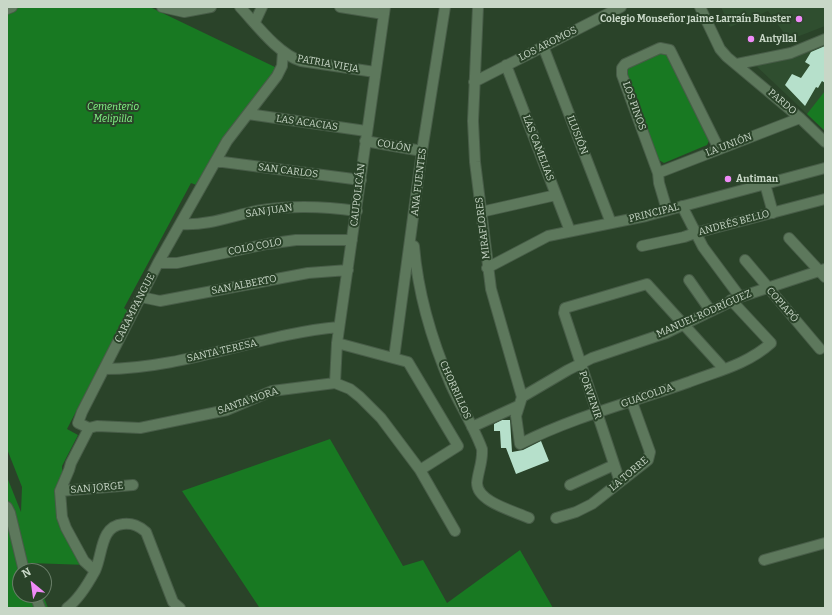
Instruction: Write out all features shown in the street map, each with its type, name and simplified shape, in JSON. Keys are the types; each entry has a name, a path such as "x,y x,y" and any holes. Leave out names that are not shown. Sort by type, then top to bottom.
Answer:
{"street":[{"path":"7,9 12,7"},
{"path":"162,7 184,12 199,11 211,7"},
{"name":"PATRIA VIEJA","path":"240,7 283,51 301,61 375,72"},
{"path":"255,22 262,7"},
{"path":"340,7 384,10"},
{"name":"ANA FUENTES","path":"394,358 413,230 422,151 445,7"},
{"path":"478,9 488,7"},
{"name":"LOS AROMOS","path":"474,82 620,7"},
{"name":"PARDO","path":"700,7 720,49 727,57 800,118 825,142"},
{"name":"MIRAFLORES","path":"478,9 474,82 474,142 487,268 497,314 520,402 516,416 520,444"},
{"name":"CAUPOLICÁN","path":"335,383 339,327 357,211 365,136 384,10"},
{"path":"737,64 791,54 825,39"},
{"name":"ILUSIÓN","path":"543,46 611,223"},
{"name":"LOS PINOS","path":"667,210 658,183 658,173 622,72 625,64 660,48 667,48 673,54 719,149"},
{"name":"CARAMPANGUE","path":"89,428 78,423 104,368 158,264 227,141 277,76 282,66 283,51"},
{"name":"LAS CAMELIAS","path":"506,65 570,231"},
{"name":"LAS ACACIAS","path":"248,114 365,136"},
{"name":"LA UNIÓN","path":"658,173 800,118"},
{"name":"COLÓN","path":"365,136 422,151"},
{"name":"SAN CARLOS","path":"215,162 361,180"},
{"name":"PRINCIPAL","path":"487,268 548,236 667,210 825,168"},
{"path":"765,184 773,213"},
{"path":"481,212 556,195"},
{"name":"ANDRÉS BELLO","path":"642,246 684,237 825,199"},
{"path":"682,206 695,233 735,298"},
{"name":"SAN JUAN","path":"181,224 204,223 257,211 286,207 324,207 357,211"},
{"name":"CHORRILLOS","path":"413,230 419,284 431,330 451,385 480,443 482,455 477,482 480,493 490,501 529,518"},
{"path":"789,238 823,272"},
{"name":"COLO COLO","path":"158,264 177,263 267,244 296,240 352,240"},
{"name":"COPIAPÓ","path":"745,260 767,288 820,348"},
{"name":"SAN ALBERTO","path":"141,298 160,301 308,273 348,270"},
{"name":"MANUEL RODRÍGUEZ","path":"472,427 520,402 579,364 666,333 735,298 823,272"},
{"path":"689,280 710,310"},
{"name":"PORVENIR","path":"620,482 579,364 564,313 565,308 647,284 683,324"},
{"name":"GUACOLDA","path":"520,444 548,430 749,360 771,343 735,298"},
{"path":"683,324 724,369"},
{"name":"SANTA TERESA","path":"104,368 124,368 174,362 284,335 310,330 339,327"},
{"path":"337,343 408,362 458,446 420,470"},
{"path":"335,383 350,389 371,407 420,470 455,531"},
{"name":"SANTA NORA","path":"89,428 97,426 140,428 227,410 272,391 335,383"},
{"name":"LA TORRE","path":"556,518 583,509 620,482 650,457 632,402"},
{"path":"89,428 71,463 70,470 60,491 62,517 66,528 84,561 95,571"},
{"path":"570,485 614,465"},
{"name":"SAN JORGE","path":"60,491 133,484"},
{"path":"7,507 10,513 22,563"},
{"path":"67,608 81,593 95,571 106,534 111,528 118,524 138,526 146,532 173,602 180,608"},
{"path":"764,560 825,543"}],"shaded area":[{"name":"Colegio Monseñor Jaime Larraín Bunster","path":"721,7 825,7 825,26 789,40 768,11 730,27"},
{"path":"825,42 825,131 753,63"}],"green space":[{"name":"Cementerio Melipilla","path":"19,7 150,7 277,68 230,129 199,186 191,183 124,308 128,311 67,429 78,435 62,466 65,521 88,565 12,563 12,603 46,603 48,608 7,608 7,477 21,512 22,487 7,449 7,12"},
{"path":"663,51 668,54 709,141 707,145 664,163 657,159 627,72 628,66"},
{"path":"825,91 825,131 807,114"},
{"path":"330,439 403,566 423,560 447,603 520,550 553,608 257,608 259,607 182,491"}],"building":[{"path":"825,46 825,83 822,81 818,88 816,87 805,106 785,85 792,74 801,78 810,65 805,62 811,52"},
{"path":"502,420 510,420 512,452 523,450 541,441 549,461 516,474 506,448 501,448 500,431 494,431 494,424"}],"place":[{"name":"Colegio Monseñor Jaime Larraín Bunster","path":"799,19"},
{"name":"Antyllal","path":"751,39"},
{"name":"Antiman","path":"728,179"}]}
